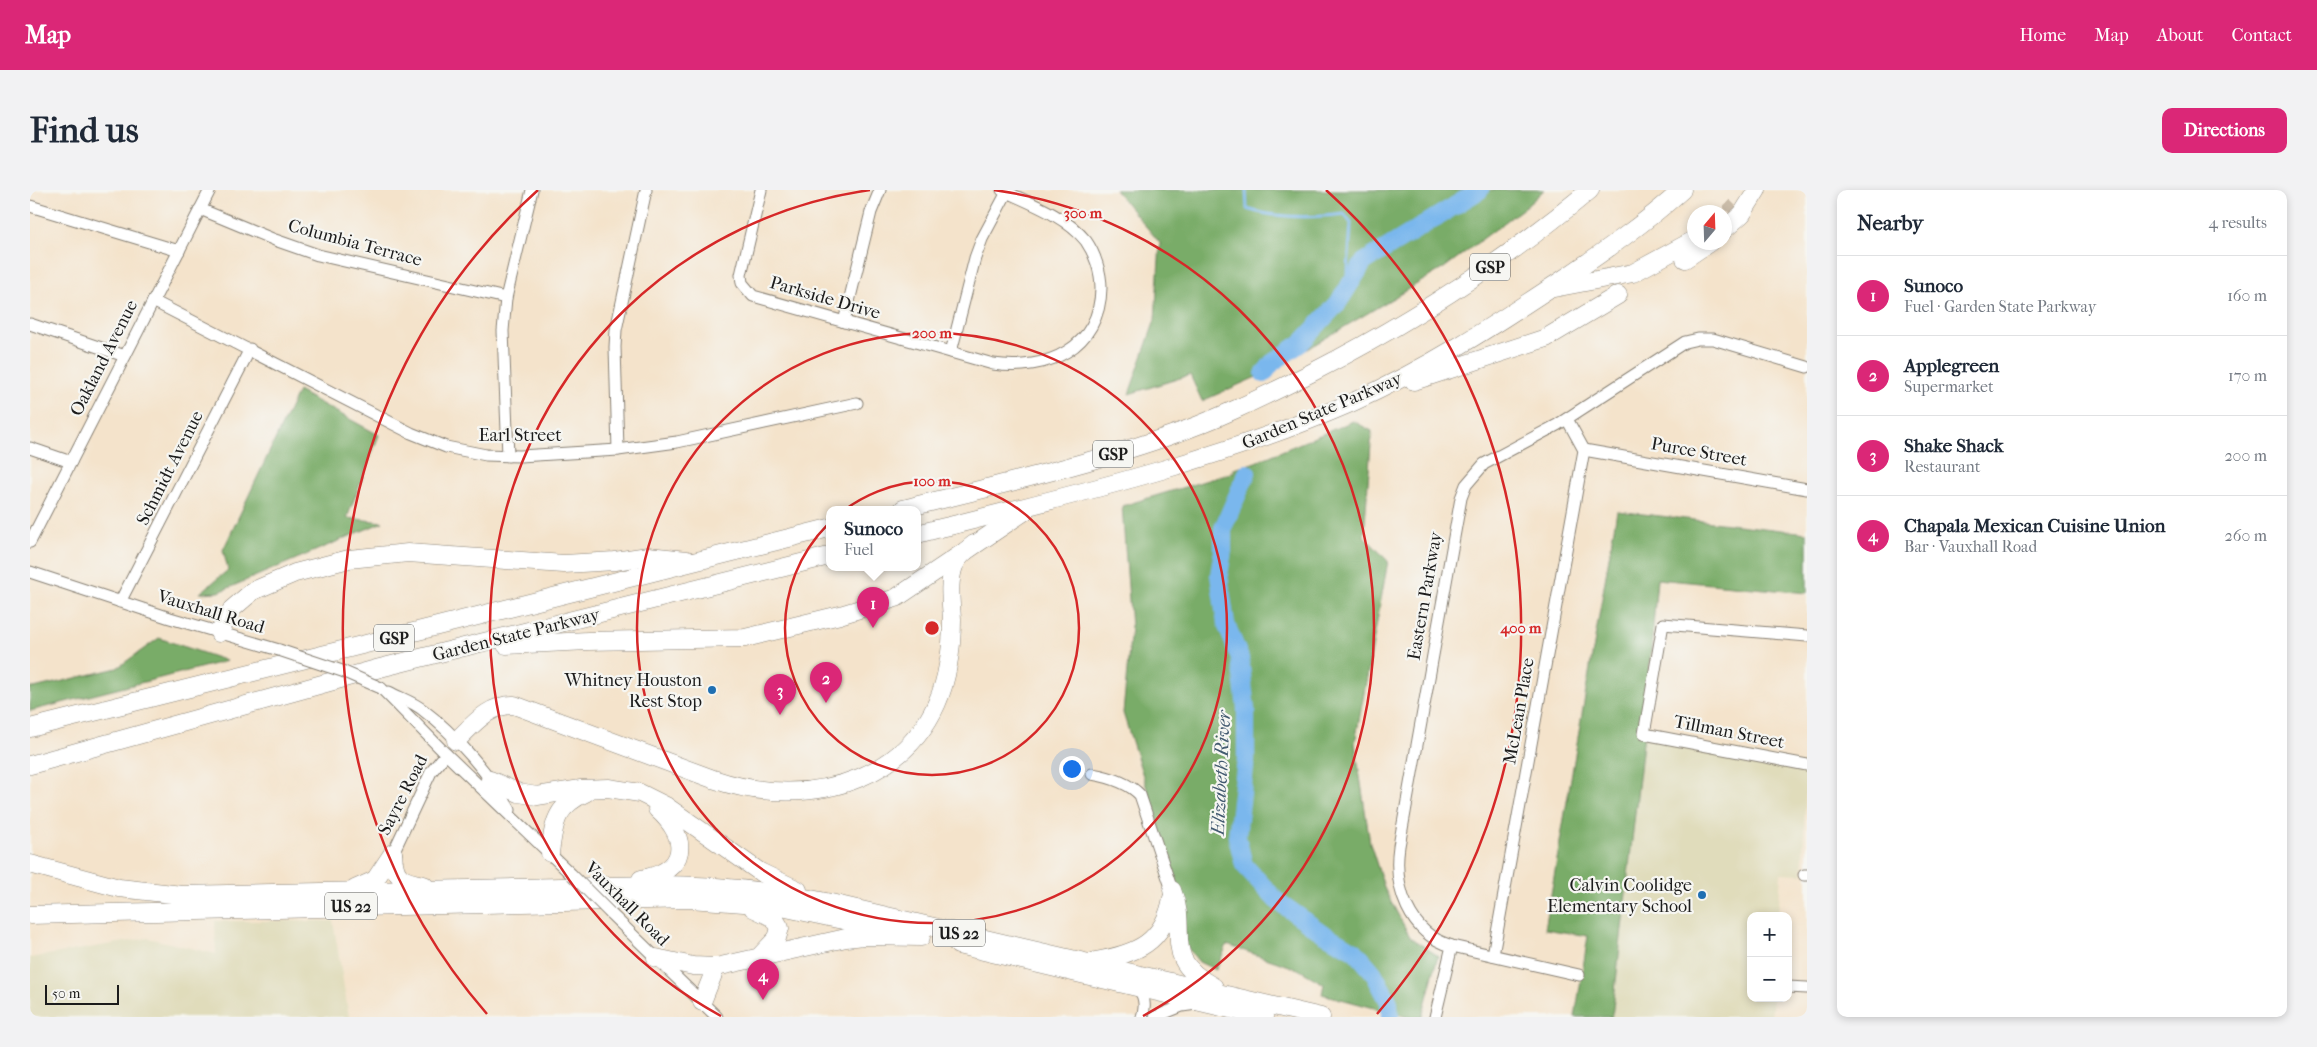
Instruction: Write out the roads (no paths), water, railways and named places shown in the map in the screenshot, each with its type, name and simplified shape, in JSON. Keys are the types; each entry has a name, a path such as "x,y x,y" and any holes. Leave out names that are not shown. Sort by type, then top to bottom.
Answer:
{"highway":[{"name":"Garden State Parkway","path":"914,506 1110,455 1163,438 1299,379 1432,306 1521,245 1590,190"},
{"name":"Garden State Parkway","path":"921,533 1031,506 1213,455 1354,401 1451,352 1625,236 1682,190"},
{"path":"1732,210 1757,190"},
{"path":"1732,223 1742,214 1757,190"},
{"path":"1548,289 1633,273 1687,244"},
{"path":"1354,401 1546,338 1651,273 1689,257 1699,250"},
{"path":"463,648 588,641 745,638 764,634 875,606 896,598 1031,506"},
{"name":"Garden State Parkway","path":"30,728 826,529"},
{"path":"451,747 488,712 498,707 514,705 713,779 746,788 768,792 799,792 835,786 858,778 879,768 906,748 920,733 936,706 946,675 950,653 952,574 958,560 974,544"},
{"path":"219,633 232,609 242,599 260,587 315,567 364,556 430,554 564,564 616,561 648,556 697,561"},
{"name":"Garden State Parkway","path":"30,765 335,680 826,557"},
{"path":"30,720 91,713"},
{"path":"30,773 93,748"},
{"path":"490,780 520,793 538,796 614,788 632,791 659,802 767,876 831,903"},
{"path":"550,853 553,828 559,812 572,800 597,789"},
{"path":"600,886 656,876 666,872 677,861 680,851 679,841 671,823 656,807 632,791"},
{"path":"393,853 395,870 403,879 452,890"},
{"path":"348,892 375,880 393,853"},
{"name":"US 22","path":"30,864 110,886 165,894 674,885 782,894 831,903 1321,1017"},
{"path":"1087,963 1133,953 1151,940 1160,930 1166,918 1171,904 1172,890"},
{"path":"1172,890 1177,905 1178,939 1182,958 1190,970 1200,979 1230,996"},
{"name":"US 22","path":"30,915 651,899 739,901 806,911 1264,1017"},
{"path":"739,901 771,916 779,925 779,935 761,955"},
{"path":"656,958 693,966 716,967 761,955 795,950 855,936 921,937"},
{"path":"702,1002 716,967"}],"street":[{"name":"Oakland Avenue","path":"30,542 210,190"},
{"path":"508,456 503,331 506,298 532,190"},
{"path":"618,450 616,330 646,190"},
{"name":"Parkside Drive","path":"761,190 742,266 742,284 747,291 760,298 951,352 1009,366 1037,363 1073,348 1088,333 1094,323 1101,282 1092,250 1085,240 1066,223 1004,191"},
{"path":"844,322 871,212 880,190"},
{"path":"951,352 975,258 1004,191"},
{"path":"30,206 179,251"},
{"name":"Columbia Terrace","path":"200,209 275,240 318,255 506,298"},
{"name":"Earl Street","path":"153,301 428,441 467,452 508,456 618,450 677,442 857,403"},
{"path":"30,324 125,356"},
{"name":"Eastern Parkway","path":"1579,975 1452,946 1435,940 1414,921 1400,886 1397,861 1461,498 1470,480 1484,464 1567,418 1672,349 1692,340 1713,339 1807,367"},
{"name":"Schmidt Avenue","path":"120,602 250,349"},
{"path":"1567,418 1584,450"},
{"path":"30,448 71,462"},
{"name":"Purce Street","path":"1584,450 1807,489"},
{"name":"McLean Place","path":"1493,955 1584,450"},
{"name":"Vauxhall Road","path":"30,572 342,671 381,688 423,710 451,747 513,816 717,1017"},
{"name":"Tillman Street","path":"1807,636 1663,624 1644,734 1807,765"},
{"name":"Vauxhall Road","path":"381,688 413,721 451,747 490,780 513,816"},
{"path":"413,721 451,747"},
{"name":"Sayre Road","path":"393,853 430,772 451,747"},
{"path":"1092,774 1118,781 1132,788 1140,796 1172,890"},
{"path":"1435,1017 1452,946"},
{"path":"1137,987 1142,994 1144,1004 1142,1017"},
{"path":"1792,987 1807,988"},
{"path":"1158,1016 1182,1006 1211,1004"}],"waterway":[{"path":"1246,190 1247,209 1271,215 1295,217 1344,214 1351,223 1347,288"},
{"name":"Elizabeth River","path":"1264,374 1272,363 1301,343 1338,303 1364,262 1480,190"},
{"name":"Elizabeth River","path":"1247,473 1223,528 1223,551 1219,575 1226,624 1240,658 1246,709 1246,759 1237,837 1244,865 1276,900 1321,932 1355,951 1373,972 1389,1002 1390,1017"}],"tunnel":[{"path":"1732,210 1736,206"}],"place":[{"name":"Sunoco","path":"873,628"},
{"name":"Whitney Houston Rest Stop","path":"712,690"},
{"name":"Applegreen","path":"826,703"},
{"name":"Shake Shack","path":"780,715"},
{"name":"Calvin Coolidge Elementary School","path":"1702,895"},
{"name":"Chapala Mexican Cuisine Union","path":"763,1000"}]}
